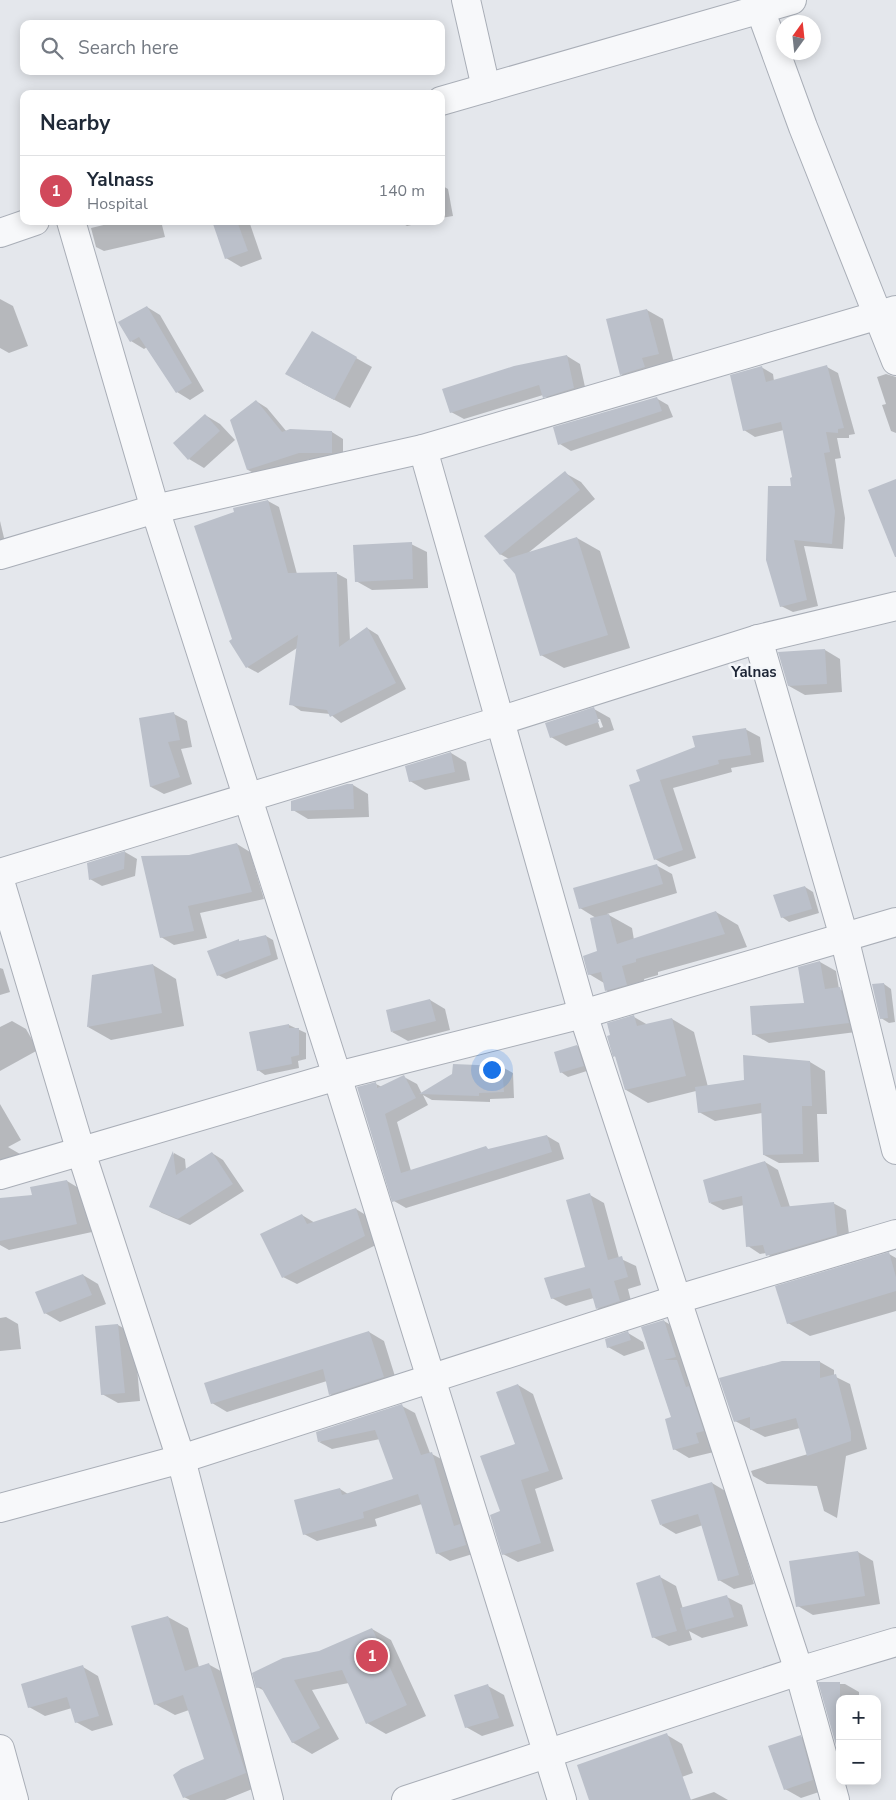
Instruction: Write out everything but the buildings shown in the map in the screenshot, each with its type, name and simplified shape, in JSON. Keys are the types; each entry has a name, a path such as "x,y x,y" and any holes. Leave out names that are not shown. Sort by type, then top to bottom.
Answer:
{"street":[{"path":"466,0 486,88"},
{"path":"445,100 792,0"},
{"path":"760,9 803,127 888,313 896,361"},
{"path":"0,233 23,225"},
{"path":"72,225 155,509 337,1076 562,1800"},
{"path":"0,555 155,509 423,449 888,313"},
{"path":"423,449 584,1014 798,1671 835,1800"},
{"path":"0,873 500,721 758,639 896,606"},
{"path":"758,639 844,936 896,1150"},
{"path":"0,881 81,1152 181,1459 269,1800"},
{"path":"0,1176 337,1076 584,1014 896,922"},
{"path":"0,1508 181,1459 678,1299 896,1234"},
{"path":"406,1800 798,1671 896,1642"},
{"path":"0,1749 14,1800"}],"place":[{"name":"Yalnass","path":"372,1656"}],"district":[{"name":"Yalnas","path":"754,672"}]}
